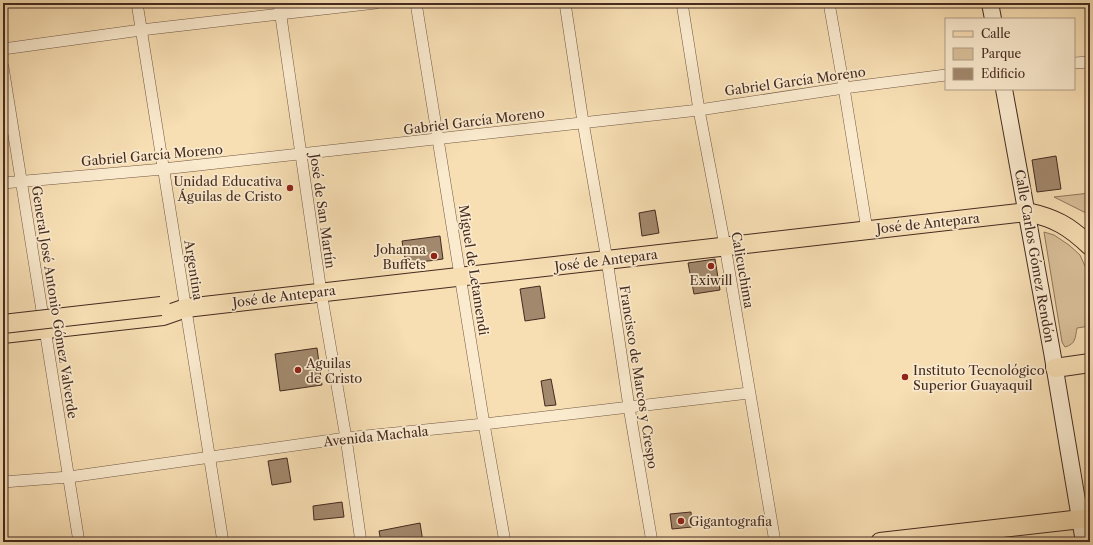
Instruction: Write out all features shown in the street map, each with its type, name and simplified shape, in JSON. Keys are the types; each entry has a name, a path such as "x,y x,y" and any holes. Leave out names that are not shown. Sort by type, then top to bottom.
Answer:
{"main road":[{"path":"990,3 993,18"},
{"name":"Calle Carlos Gómez Rendón","path":"1004,90 1055,368 1085,519 1084,542"},
{"path":"1027,212 1044,216 1062,224 1078,234 1090,246"},
{"name":"José de Antepara","path":"3,324 161,306 186,308 1027,212"},
{"name":"José de Antepara","path":"3,334 162,316 186,308"},
{"path":"1055,368 1090,363"},
{"path":"880,542 1085,519"}],"street":[{"name":"Argentina","path":"137,3 223,542"},
{"path":"3,50 279,8 376,3"},
{"name":"Miguel de Letamendi","path":"416,3 484,424 505,542"},
{"name":"Francisco de Marcos y Crespo","path":"565,3 583,122 608,260 629,407 652,542"},
{"name":"Calicuchima","path":"682,3 699,110 725,246 775,542"},
{"path":"829,3 867,230"},
{"name":"José de San Martín","path":"279,8 321,292 346,438 361,542"},
{"path":"1075,63 1090,62"},
{"name":"General José Antonio Gómez Valverde","path":"3,67 79,542"},
{"name":"Gabriel García Moreno","path":"3,183 163,169 699,110 844,88 945,75"},
{"name":"Avenida Machala","path":"3,482 69,477 346,438 484,424 750,393"}],"green space":[{"path":"1090,193 1090,215 1054,197"},
{"path":"1044,232 1054,235 1069,245 1080,255 1090,277 1090,326 1077,328 1073,342 1069,346 1065,347 1062,342"}],"building":[{"path":"1056,156 1061,189 1037,192 1032,160"},
{"path":"655,210 659,233 642,236 639,213"},
{"path":"440,236 443,259 406,264 402,241"},
{"path":"715,259 720,290 694,294 688,263"},
{"path":"540,286 545,318 525,321 520,289"},
{"name":"Aguilas de Cristo","path":"317,348 322,385 280,391 275,354"},
{"path":"551,379 556,405 545,406 541,381"},
{"path":"287,458 291,482 272,485 268,461"},
{"path":"342,502 344,517 314,520 313,506"},
{"name":"Gigantografia","path":"691,512 692,527 672,529 670,514"},
{"path":"420,523 423,542 381,542 379,531"}],"place":[{"name":"Unidad Educativa Águilas de Cristo","path":"290,188"},
{"name":"Johanna Buffets","path":"434,256"},
{"name":"Exiwill","path":"711,266"},
{"name":"Aguilas de Cristo","path":"298,370"},
{"name":"Instituto Tecnológico Superior Guayaquil","path":"905,377"},
{"name":"Gigantografia","path":"681,521"}]}
